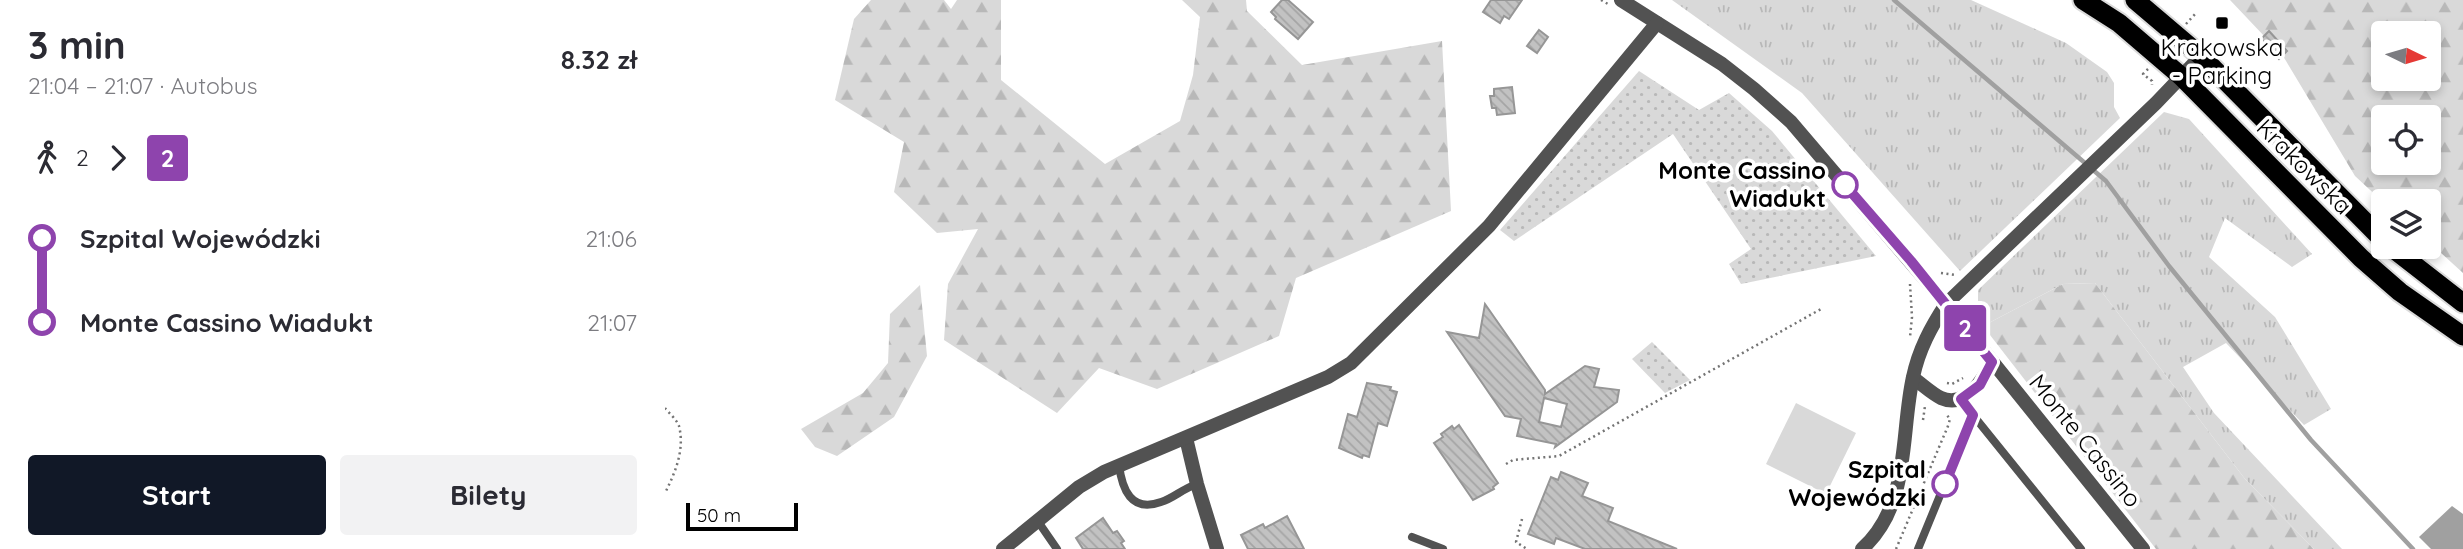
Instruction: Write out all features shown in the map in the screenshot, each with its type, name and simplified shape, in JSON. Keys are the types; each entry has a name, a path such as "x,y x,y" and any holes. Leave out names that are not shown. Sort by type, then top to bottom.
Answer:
{"highway":[{"name":"Krakowska","path":"2083,0 2119,23 2182,77 2361,258 2400,292 2463,336"},
{"name":"Krakowska","path":"2135,0 2201,56 2371,228"},
{"path":"2406,259 2463,303"}],"street":[{"name":"Monte Cassino","path":"1621,0 1722,64 1775,106 1946,303 2143,549"},
{"path":"1003,549 1079,487 1119,465 1328,377 1351,363 1489,226 1657,23"},
{"path":"1862,549 1879,529 1893,504 1904,449 1913,378 1925,336 1946,303 2154,96 2182,77 2201,56"},
{"path":"1913,378 1942,398 1961,399 1980,385 1992,362"},
{"path":"1186,438 1217,549"}],"lane":[{"path":"1961,399 2081,549"},
{"path":"1918,549 1973,415"},
{"path":"1119,465 1125,491 1140,503 1160,503 1181,489 1197,484"},
{"path":"1037,520 1058,549"},
{"path":"1412,537 1443,549"}],"path":[{"path":"2154,96 2151,81 2143,74 2158,56"},
{"path":"1909,278 1912,317 1909,347"},
{"path":"1506,464 1513,460 1559,457 1821,309"},
{"path":"1939,382 1952,384 1966,376"},
{"path":"665,408 679,424 680,447 678,466 665,493"},
{"path":"1896,549 1948,426 1950,419 1937,408"},
{"path":"1522,519 1516,542 1527,549"}],"green space":[{"path":"871,0 944,0 951,9 957,0 1001,0 1001,80 1105,164 1180,121 1193,75 1200,17 1182,0 1246,0 1247,11 1302,65 1442,41 1451,211 1296,278 1279,336 1157,389 1099,368 1057,413 944,340 948,284 978,229 937,233 894,192 904,142 835,100 854,19"},
{"path":"1672,0 1971,0 2066,43 2107,72 2114,83 2114,107 2120,118 1960,271 1802,93"},
{"path":"2230,0 2463,0 2463,273 2441,253 2441,189 2371,191 2355,176 2283,56"},
{"path":"1639,71 1699,110 1729,93 1772,131 1876,256 1741,284 1729,264 1751,249 1673,134 1514,241 1500,230"},
{"path":"2164,112 2189,119 2312,254 2292,267 2225,218 2209,257 2275,317 2331,409 2304,425 2226,343 2183,367 2214,413 2342,549 2314,549 2245,479 2095,283 2063,284 1983,326 1978,318 1978,290"},
{"path":"2095,283 2245,479 2314,549 2156,549 1983,326 2063,284"},
{"path":"920,285 927,356 894,417 837,456 815,447 801,429 863,393 888,363 890,314"},
{"path":"1652,342 1690,380 1665,393 1632,359"},
{"path":"1796,403 1856,433 1826,494 1766,464"}],"shaded area":[{"path":"2452,506 2463,514 2463,549 2431,549 2419,537"}],"building":[{"path":"1282,0 1288,0 1313,22 1298,39 1275,19 1271,12"},
{"path":"1491,0 1522,0 1509,19 1504,16 1500,23 1483,12"},
{"path":"1539,30 1548,37 1537,53 1527,46"},
{"path":"2269,31 2287,51 2279,59 2261,39"},
{"path":"1512,87 1515,113 1497,115 1496,108 1492,108 1490,96 1494,96 1494,89"},
{"path":"1485,304 1545,390 1545,394 1585,366 1599,369 1594,387 1619,390 1617,402 1555,447 1556,444 1517,436 1521,419 1505,416 1447,332 1479,338","holes":["1544,398 1567,404 1561,427 1539,422"]},
{"path":"1367,383 1391,387 1390,390 1397,392 1387,426 1378,423 1369,457 1363,455 1362,458 1339,448 1348,414 1357,417"},
{"path":"1459,425 1498,483 1494,489 1473,500 1434,443 1452,426 1454,429"},
{"path":"1561,472 1588,483 1582,496 1613,508 1608,521 1677,549 1585,549 1556,538 1554,544 1528,534 1551,477 1558,480"},
{"path":"1287,516 1304,549 1248,549 1241,535 1263,524 1265,528"},
{"path":"1103,518 1113,533 1117,531 1124,541 1121,543 1125,549 1083,549 1076,538"}],"waterway":[{"path":"1894,0 2106,181 2169,266 2311,440 2413,549"}],"bus line":[{"name":"2","path":"1845,185 1946,303 1992,362 1980,385 1961,399 1973,415 1945,484"}],"place":[{"name":"Krakowska - Parking","path":"2222,23"},
{"name":"Monte Cassino Wiadukt","path":"1845,185"},
{"name":"Szpital Wojewódzki","path":"1945,484"}]}
